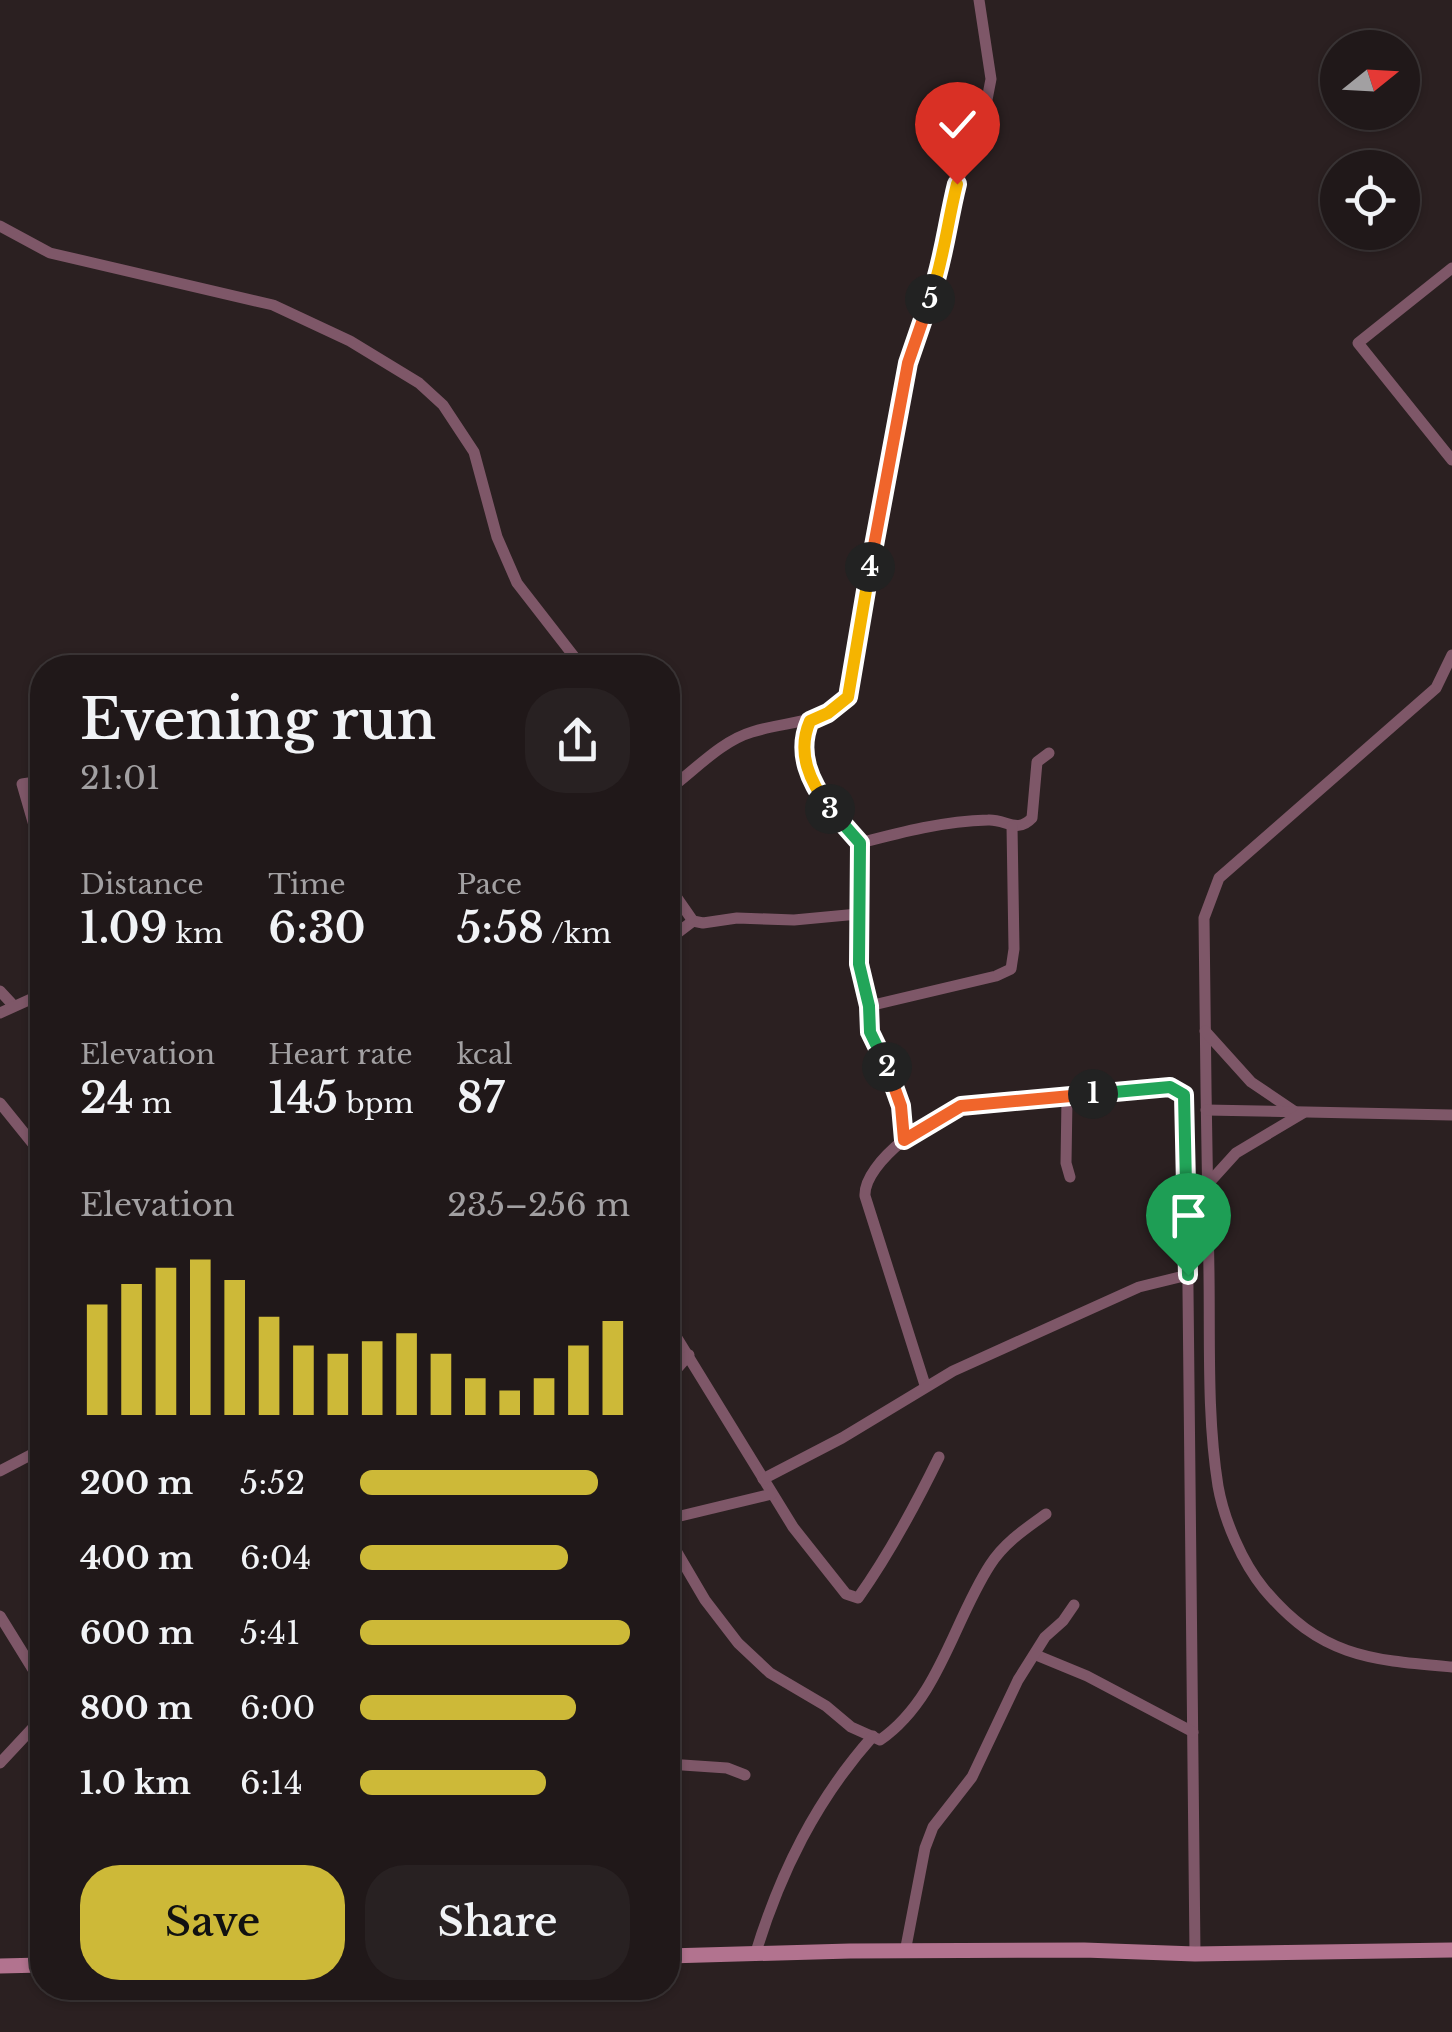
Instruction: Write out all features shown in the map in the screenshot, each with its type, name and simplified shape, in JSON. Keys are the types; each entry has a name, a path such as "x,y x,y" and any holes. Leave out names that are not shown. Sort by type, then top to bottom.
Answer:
{"street":[{"path":"680,781 750,732 810,721 848,697 908,363 946,254 957,184 985,110 990,80 979,0"},
{"path":"0,226 50,254 274,306 364,350 419,383 443,405 474,452 497,537 517,584 572,655"},
{"path":"1452,268 1358,343 1452,460"},
{"path":"1452,656 1436,688 1219,878 1204,918 1210,1344 1218,1489 1246,1562 1262,1587 1315,1635 1375,1660 1452,1667"},
{"path":"810,721 802,738 808,769 825,804 860,843 859,964 869,1006 870,1032 894,1084 904,1140"},
{"path":"860,843 917,828 971,820 996,820 1012,826 1028,824 1032,818 1037,762 1049,753"},
{"path":"30,783 22,784 30,812"},
{"path":"869,1006 1011,969 1012,826"},
{"path":"680,902 693,921"},
{"path":"680,931 693,921 794,920 858,914"},
{"path":"0,992 13,1005"},
{"path":"0,1013 30,999"},
{"path":"1205,1031 1251,1082 1300,1112"},
{"path":"926,1385 865,1196 868,1179 904,1140 961,1106 1066,1099 1116,1090 1170,1087 1182,1091 1186,1101 1195,1954"},
{"path":"1066,1099 1066,1164 1070,1177"},
{"path":"0,1103 30,1140"},
{"path":"1206,1110 1452,1114"},
{"path":"1207,1185 1248,1143 1300,1112"},
{"path":"763,1479 884,1414 926,1385 1139,1286 1188,1275"},
{"path":"680,1342 792,1527 846,1594 858,1598 910,1516 940,1457"},
{"path":"680,1365 689,1355"},
{"path":"0,1471 30,1455"},
{"path":"680,1516 772,1494"},
{"path":"680,1558 704,1600 738,1643 770,1672 826,1706 851,1727 880,1740 908,1714 932,1680 990,1564 1006,1543 1046,1514"},
{"path":"905,1952 924,1848 933,1827 972,1777 1018,1680 1045,1637 1063,1622 1074,1605"},
{"path":"0,1616 30,1665"},
{"path":"1036,1654 1087,1676 1192,1732"},
{"path":"0,1763 30,1731"},
{"path":"755,1955 772,1899 803,1835 820,1804 873,1736"},
{"path":"680,1765 726,1768 745,1775"},
{"path":"680,1956 1452,1950"},
{"path":"0,1966 30,1965"}],"route":[{"path":"957,184 946,254 908,363 848,697 810,721 802,738 802,753 825,804 860,843 861,978 869,1006 870,1032 901,1106 904,1140 949,1110 973,1103 1176,1088 1186,1101 1188,1275"}]}
